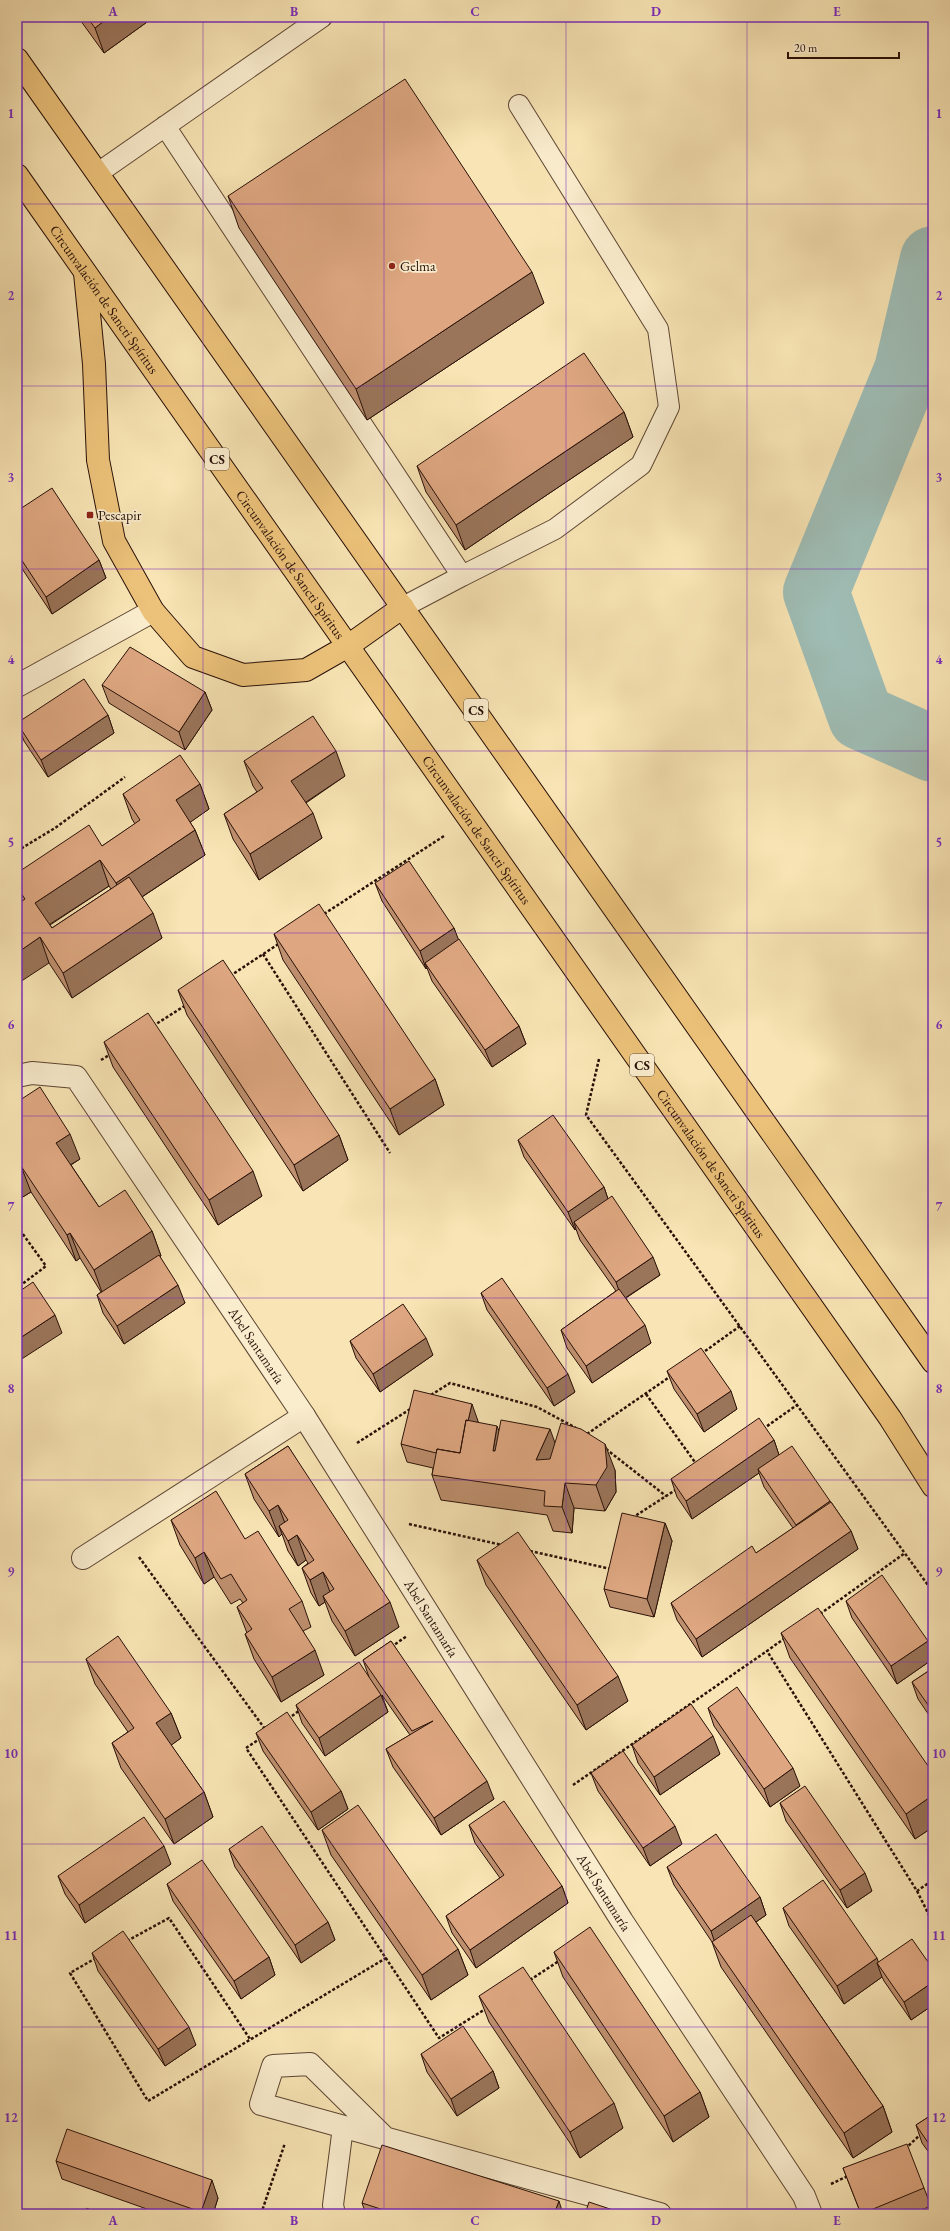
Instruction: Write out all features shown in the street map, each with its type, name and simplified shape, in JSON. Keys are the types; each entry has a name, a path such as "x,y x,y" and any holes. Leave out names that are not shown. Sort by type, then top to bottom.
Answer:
{"highway":[{"name":"CS","path":"17,59 933,1362"},
{"name":"Circunvalación de Sancti Spíritus","path":"19,181 85,272 610,1018 890,1418 933,1486"},
{"path":"85,272 94,364 98,460 114,541 153,611 193,657 243,675 306,670 348,646 403,607"}],"street":[{"path":"17,686 153,611"},
{"path":"17,1076 32,1073 76,1077"},
{"name":"Abel Santamaría","path":"76,1077 304,1416 622,1921 808,2205"},
{"path":"83,1558 304,1416"},
{"path":"387,2140 310,2064 273,2066 261,2104 387,2140 660,2214"}],"lane":[{"path":"98,173 322,17"},
{"path":"403,607 555,528 641,465 669,407 658,329 519,105"},
{"path":"165,126 462,576"},
{"path":"335,2214 333,2206 343,2127"}],"path":[{"path":"17,851 55,828 125,777"},
{"path":"323,915 469,819"},
{"path":"223,981 283,941"},
{"path":"263,954 390,1153"},
{"path":"149,1029 190,1002"},
{"path":"610,1018 586,1115 933,1592"},
{"path":"76,1077 116,1050"},
{"path":"17,1226 46,1266 17,1288"},
{"path":"696,1358 740,1326"},
{"path":"430,1396 450,1383 537,1407 588,1435 677,1371"},
{"path":"646,1394 702,1471"},
{"path":"331,1459 417,1404"},
{"path":"759,1432 797,1405"},
{"path":"600,1444 666,1496"},
{"path":"629,1520 678,1488"},
{"path":"366,1514 505,1545"},
{"path":"121,1533 268,1732"},
{"path":"528,1550 613,1570 615,1562"},
{"path":"817,1615 905,1553"},
{"path":"386,1651 432,1619"},
{"path":"548,1802 786,1638"},
{"path":"767,1651 917,1891 933,1923"},
{"path":"281,1723 301,1710"},
{"path":"263,1736 246,1748 440,2038 492,2005"},
{"path":"917,1891 933,1880"},
{"path":"123,1944 169,1918 250,2038"},
{"path":"103,1955 70,1973 148,2101 250,2038 386,1958"},
{"path":"524,1984 564,1959"},
{"path":"260,2214 295,2114"},
{"path":"898,2152 905,2149 928,2129"},
{"path":"808,2205 855,2173"},
{"path":"86,2209 100,2214"}],"building":[{"path":"87,17 109,17 95,28"},
{"name":"Gelma","path":"405,79 532,272 356,389 228,196"},
{"path":"584,353 624,412 456,525 417,466"},
{"path":"52,488 99,560 46,597 17,553 17,511"},
{"path":"130,647 205,692 179,732 102,685"},
{"path":"84,679 108,715 41,760 17,723"},
{"path":"313,716 336,751 291,781 313,813 250,854 224,814 263,788 244,761"},
{"path":"180,755 200,784 176,800 195,830 116,883 100,860 35,903 52,928 129,877 153,913 63,973 40,937 17,953 17,905 25,899 17,887 17,873 89,825 102,846 140,820 123,794"},
{"path":"409,861 454,928 420,951 375,883"},
{"path":"319,904 435,1079 390,1109 274,934"},
{"path":"459,939 519,1026 485,1050 425,963"},
{"path":"223,960 339,1135 294,1165 178,990"},
{"path":"148,1013 253,1171 209,1200 104,1042"},
{"path":"40,1087 70,1134 56,1143 99,1207 125,1190 152,1231 94,1270 70,1233 67,1235 21,1166 17,1169 17,1102"},
{"path":"553,1115 604,1187 568,1212 518,1140"},
{"path":"612,1196 653,1257 616,1282 574,1222"},
{"path":"159,1255 178,1285 117,1326 97,1295"},
{"path":"502,1278 568,1374 547,1388 481,1293"},
{"path":"33,1282 55,1315 17,1340 17,1293"},
{"path":"619,1289 645,1325 586,1366 561,1330"},
{"path":"403,1304 426,1338 373,1374 350,1341"},
{"path":"701,1348 731,1391 697,1414 667,1371"},
{"path":"414,1390 472,1404 468,1421 466,1420 460,1453 437,1449 436,1453 401,1444"},
{"path":"759,1418 774,1440 686,1501 671,1479"},
{"path":"466,1420 497,1426 493,1451 495,1451 501,1420 550,1429 536,1460 550,1459 561,1423 581,1429 605,1444 607,1467 596,1485 565,1483 562,1507 544,1506 545,1491 432,1475 437,1449 460,1453"},
{"path":"288,1446 390,1602 345,1631 323,1596 334,1589 323,1572 310,1580 302,1568 314,1560 297,1535 288,1541 279,1526 288,1520 278,1505 269,1511 245,1474"},
{"path":"792,1446 830,1501 796,1525 758,1469"},
{"path":"216,1491 245,1539 258,1531 302,1601 289,1609 315,1650 272,1677 245,1634 252,1629 237,1607 247,1600 231,1574 221,1579 204,1552 195,1558 171,1520"},
{"path":"831,1502 851,1531 696,1639 671,1603 752,1546 756,1553"},
{"path":"622,1513 665,1523 647,1599 604,1589"},
{"path":"518,1532 618,1676 577,1705 477,1560"},
{"path":"882,1575 928,1641 891,1666 846,1601"},
{"path":"818,1608 933,1773 933,1795 906,1814 781,1633"},
{"path":"118,1636 171,1713 156,1723 204,1792 165,1819 112,1743 134,1728 86,1659"},
{"path":"391,1641 487,1781 434,1818 386,1749 433,1721 412,1731 363,1660"},
{"path":"359,1662 381,1695 319,1738 296,1705"},
{"path":"933,1668 933,1712 912,1682"},
{"path":"737,1687 793,1768 764,1789 708,1708"},
{"path":"691,1704 713,1736 654,1777 632,1745"},
{"path":"287,1712 341,1791 311,1812 256,1733"},
{"path":"623,1751 675,1826 643,1848 591,1773"},
{"path":"805,1786 865,1873 840,1890 780,1803"},
{"path":"504,1801 562,1886 470,1950 446,1916 504,1875 469,1825"},
{"path":"358,1805 458,1949 422,1975 322,1830"},
{"path":"144,1817 164,1846 79,1905 58,1876"},
{"path":"262,1826 328,1922 295,1945 229,1849"},
{"path":"716,1834 760,1897 711,1931 667,1867"},
{"path":"202,1860 269,1957 234,1981 167,1884"},
{"path":"823,1880 877,1958 837,1986 783,1908"},
{"path":"751,1915 883,2106 844,2133 712,1942"},
{"path":"590,1927 700,2092 664,2116 554,1952"},
{"path":"123,1931 189,2027 158,2049 92,1953"},
{"path":"912,1939 933,1969 933,1982 904,2002 877,1963"},
{"path":"523,1967 614,2103 570,2132 479,1996"},
{"path":"463,2026 493,2071 451,2099 421,2054"},
{"path":"933,2114 933,2150 916,2125"},
{"path":"67,2129 212,2180 201,2212 56,2161"},
{"path":"907,2144 924,2188 861,2214 843,2168"},
{"path":"382,2145 559,2201 554,2214 396,2214 362,2203"},
{"path":"589,2202 625,2214 585,2214"}],"waterway":[{"path":"933,259 907,370 816,592 861,717 933,749"}],"place":[{"name":"Gelma","path":"392,266"},
{"name":"Pescapir","path":"90,515"}]}
